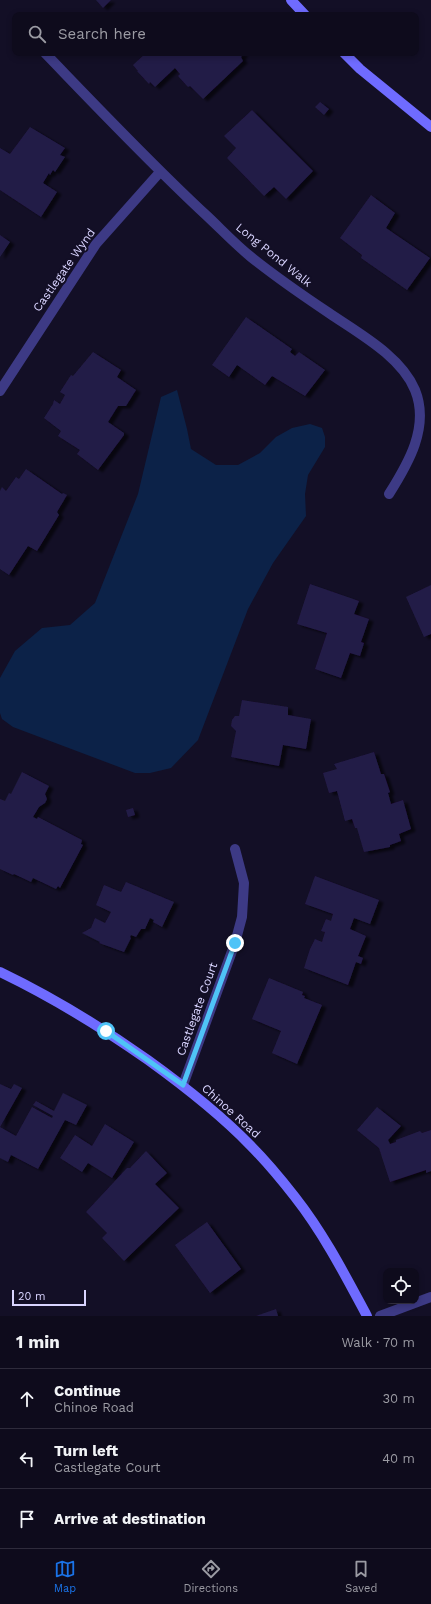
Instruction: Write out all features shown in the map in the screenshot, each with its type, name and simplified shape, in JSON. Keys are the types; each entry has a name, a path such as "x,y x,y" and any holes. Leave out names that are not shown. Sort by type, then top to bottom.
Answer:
{"street":[{"path":"291,0 302,12"},
{"name":"Long Pond Walk","path":"48,56 160,172 251,256 286,284 378,346 403,370 415,390 420,412 416,442 406,466 389,494"},
{"path":"347,56 360,69 431,127"},
{"name":"Castlegate Wynd","path":"0,391 96,244 160,172"},
{"name":"Castlegate Court","path":"183,1085 235,943 242,917 244,883 235,849"},
{"name":"Chinoe Road","path":"0,972 25,984 106,1031 183,1085 226,1121 251,1145 296,1198 332,1252 367,1316"},
{"path":"380,1316 431,1297"}],"water":[{"path":"177,390 191,449 216,465 238,465 260,453 276,437 292,428 310,424 322,428 325,437 325,447 308,475 305,494 306,516 273,563 248,609 198,740 171,768 150,773 135,773 13,727 2,719 0,713 0,678 15,651 42,628 70,625 95,603 138,494 161,397"}],"building":[{"path":"96,0 111,0 103,8"},
{"path":"143,56 242,56 243,61 203,99 190,86 188,87 178,76 180,74 175,68 155,87 150,82 149,84 133,65"},
{"path":"320,102 329,109 324,115 315,107"},
{"path":"252,110 313,171 286,199 274,187 264,196 227,158 236,148 224,136"},
{"path":"30,127 65,148 60,155 65,157 55,172 53,170 50,175 49,173 43,183 57,192 41,217 0,190 0,148 10,154"},
{"path":"371,195 395,213 386,228 430,258 407,290 361,258 362,255 340,238"},
{"path":"0,235 10,242 0,257"},
{"path":"246,317 292,349 290,352 295,356 299,352 325,370 305,396 272,376 265,385 237,365 229,377 212,365"},
{"path":"93,352 121,370 117,377 136,390 126,406 118,406 108,422 124,433 124,435 98,470 77,454 80,450 58,436 61,431 44,418 54,400 60,404 65,395 60,392 71,375 73,376"},
{"path":"26,469 62,494 67,495 57,512 59,515 37,551 28,546 9,575 0,569 0,491 2,487 6,491 16,477 19,479"},
{"path":"310,584 359,601 354,614 369,619 361,642 364,643 360,656 350,653 341,678 315,669 327,633 297,624"},
{"path":"431,585 431,634 424,637 406,597"},
{"path":"242,700 288,707 288,715 311,719 306,749 283,745 279,766 231,757 236,731 231,726 232,720 235,716 239,716"},
{"path":"374,752 381,774 384,774 390,792 388,793 391,804 403,800 411,829 399,834 401,841 390,845 390,847 364,852 357,828 355,828 352,819 345,821 337,791 329,793 323,773 337,769 334,764"},
{"path":"22,772 49,786 45,794 47,799 45,803 39,807 33,817 37,819 38,817 82,840 81,844 83,845 60,888 58,886 56,889 33,878 31,882 0,869 0,799 5,801 9,793 11,794"},
{"path":"133,808 135,815 128,817 126,810"},
{"path":"315,876 379,900 370,924 354,918 350,929 366,936 358,956 363,958 361,964 356,962 348,985 304,968 315,939 322,942 325,932 321,931 326,919 331,921 333,914 305,904"},
{"path":"126,882 174,902 162,927 153,922 154,920 150,918 145,929 141,929 136,937 131,935 124,952 99,943 100,942 82,933 91,928 95,918 105,923 111,912 96,905 104,885 121,892"},
{"path":"269,978 303,992 302,995 305,996 304,998 322,1005 297,1064 272,1053 281,1031 252,1019"},
{"path":"0,1084 11,1089 14,1084 22,1088 0,1127"},
{"path":"63,1093 87,1105 76,1125 65,1120 38,1169 11,1155 8,1162 0,1158 0,1127 16,1136 32,1107 52,1118 53,1116 33,1105 36,1101 54,1111"},
{"path":"377,1107 401,1126 388,1140 390,1144 396,1142 396,1140 420,1131 422,1133 431,1130 431,1171 426,1173 426,1170 390,1182 379,1148 357,1130"},
{"path":"105,1124 134,1142 112,1178 88,1163 82,1172 60,1158 75,1135 92,1146"},
{"path":"146,1151 167,1173 155,1184 179,1208 124,1261 102,1238 107,1233 86,1212 127,1168 130,1168"},
{"path":"207,1222 241,1269 210,1293 175,1245"},
{"path":"276,1309 278,1316 256,1316"}],"route":[{"path":"106,1031 183,1085 235,943"}]}
